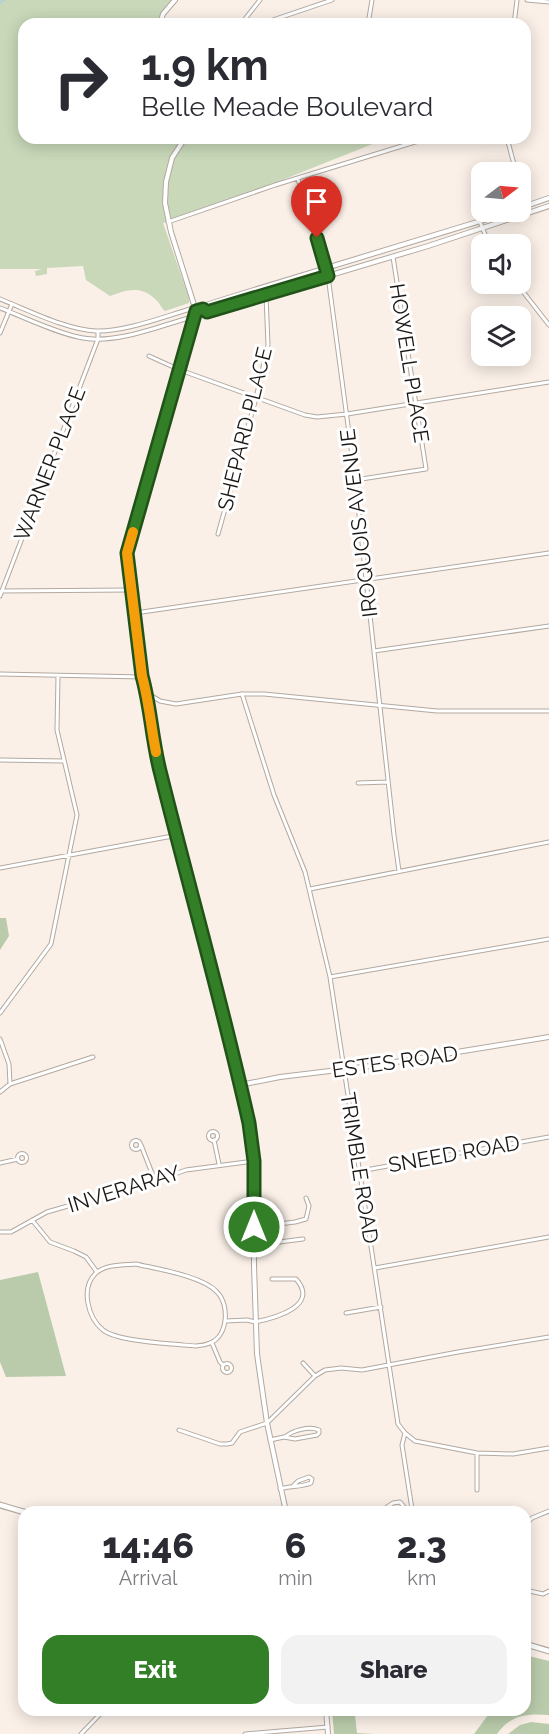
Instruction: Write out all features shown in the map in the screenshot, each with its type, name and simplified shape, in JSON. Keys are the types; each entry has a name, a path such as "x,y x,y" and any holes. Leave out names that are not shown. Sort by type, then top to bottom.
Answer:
{"main road":[{"path":"162,18 175,0"},
{"path":"181,144 172,158 166,182 165,203 168,222 196,311 127,553 142,676 147,693 160,773 178,835 251,1137 254,1161 257,1354 270,1440 284,1506"},
{"path":"531,205 549,198"},
{"path":"531,213 549,206"},
{"path":"196,311 203,309 206,305 480,222"},
{"path":"203,309 207,312 266,295 504,222"},
{"path":"390,249 393,257"},
{"name":"ESTES ROAD","path":"240,1085 549,1037"},
{"path":"0,1505 18,1510"},
{"path":"531,1646 549,1651"},
{"path":"327,1716 328,1734"}],"street":[{"path":"246,18 260,0"},
{"path":"279,18 332,0"},
{"path":"369,18 372,0"},
{"path":"515,18 517,0"},
{"path":"527,0 549,2"},
{"path":"168,222 275,185 409,144"},
{"path":"509,144 513,162"},
{"name":"IROQUOIS AVENUE","path":"298,179 328,276 355,480 399,872"},
{"path":"480,222 485,234"},
{"name":"HOWELL PLACE","path":"355,480 426,469 393,257"},
{"name":"SHEPARD PLACE","path":"218,534 256,398 268,345 264,287"},
{"path":"525,294 549,325"},
{"path":"0,299 68,326 98,332 117,330 190,309 196,311 192,316 131,334 112,339 98,339 71,336 0,308"},
{"path":"0,333 12,304"},
{"name":"WARNER PLACE","path":"0,596 98,339 98,332"},
{"path":"149,356 256,398 317,417 549,382"},
{"path":"134,613 549,553"},
{"path":"1,591 131,590"},
{"path":"374,651 549,626"},
{"path":"0,674 142,676"},
{"path":"0,1013 51,944 77,815 57,730 58,676"},
{"path":"147,693 164,702 176,704 242,694 264,694 440,711 549,711"},
{"name":"TRIMBLE ROAD","path":"242,694 268,778 310,890 330,977 398,1424 405,1433 402,1445 412,1506"},
{"path":"0,760 64,761"},
{"path":"358,783 388,782"},
{"path":"0,868 178,835"},
{"path":"310,890 549,842"},
{"path":"330,977 549,939"},
{"path":"0,1040 9,1064 10,1084"},
{"path":"0,1092 10,1084 93,1057"},
{"name":"SNEED ROAD","path":"360,1171 549,1137"},
{"path":"214,1140 219,1164"},
{"path":"141,1145 155,1181"},
{"path":"0,1162 18,1159"},
{"name":"INVERARAY","path":"0,1232 11,1232 47,1212 186,1170 254,1161"},
{"path":"254,1227 306,1219 309,1206 306,1197"},
{"path":"254,1200 261,1200 261,1219 264,1227"},
{"path":"32,1220 50,1242 86,1257 97,1272"},
{"path":"375,1268 549,1237"},
{"path":"254,1240 279,1242 303,1239"},
{"path":"136,1264 202,1281 218,1292 225,1305 226,1321 221,1333 212,1343 198,1347 120,1338 104,1331 91,1316 87,1294 90,1282 97,1272 114,1266 136,1264"},
{"path":"226,1321 255,1322 273,1318 298,1305 303,1296 303,1288 296,1279 272,1279"},
{"path":"346,1313 381,1307"},
{"path":"179,1430 220,1444 232,1443 240,1432 267,1423 315,1376 325,1370 332,1368 362,1370 549,1337"},
{"path":"212,1343 220,1362 224,1365"},
{"path":"303,1363 315,1376"},
{"path":"270,1440 317,1435 319,1430 310,1428 290,1432 285,1437"},
{"path":"405,1433 415,1441 477,1453 513,1454 549,1448"},
{"path":"477,1453 477,1490"},
{"path":"280,1489 309,1477 312,1479 310,1484 300,1487 294,1485"},
{"path":"388,1506 400,1502 403,1506"},
{"path":"531,1519 549,1511"},
{"path":"531,1591 543,1594 549,1592"},
{"path":"81,1734 98,1716"},
{"path":"245,1734 328,1727"}],"green space":[{"path":"0,0 173,0 160,18 18,18 18,144 372,144 197,214 163,223 189,303 165,311 145,292 134,290 110,296 86,280 83,266 47,268 47,274 36,276 35,271 42,269 0,269"},
{"path":"0,918 6,918 9,936 0,950"},
{"path":"38,1272 66,1376 6,1377 0,1362 0,1280"},
{"path":"531,1656 549,1661 549,1715 531,1714"},
{"path":"332,1716 355,1716 357,1733 374,1734 334,1734"},
{"path":"487,1716 524,1716 513,1719 497,1734 474,1734"},
{"path":"531,1722 549,1724 549,1734 508,1734 520,1725"}],"waterway":[{"path":"0,3 4,0"}],"slow traffic":[{"path":"133,532 127,553 142,676 147,693 156,752"}],"route":[{"path":"254,1227 254,1161 249,1123 160,773 147,693 142,676 127,553 196,311 203,309 207,312 328,276 317,238"}]}
